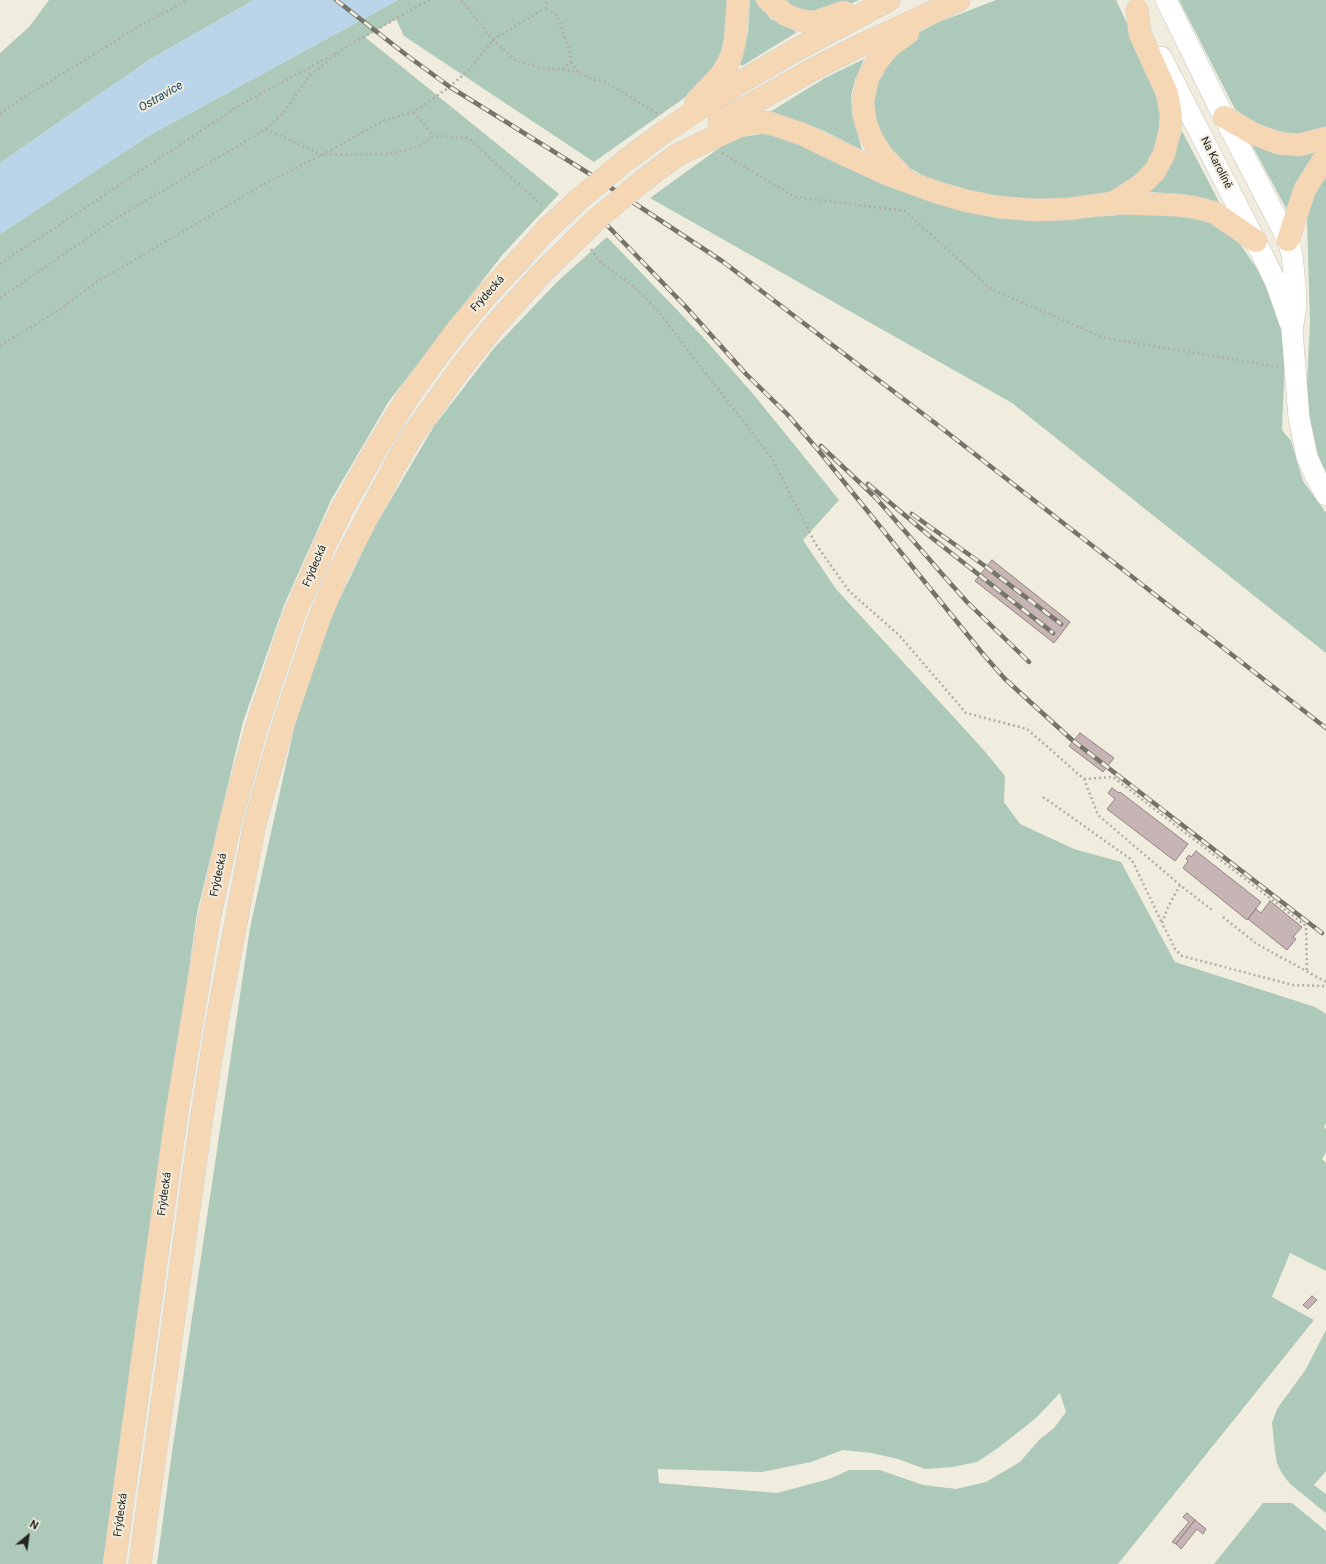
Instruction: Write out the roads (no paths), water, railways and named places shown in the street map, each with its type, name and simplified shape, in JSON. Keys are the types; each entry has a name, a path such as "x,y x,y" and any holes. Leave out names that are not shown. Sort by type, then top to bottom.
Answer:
{"main road":[{"path":"668,125 711,86 730,61 734,47 738,0"},
{"path":"768,0 779,10 791,17 803,21 815,22 862,6 887,0"},
{"path":"668,125 781,58 887,0"},
{"path":"140,1564 201,1122 217,1022 255,823 283,725 316,630 338,573 394,467 428,413 470,357 526,290 598,218 632,189 685,150 717,124 816,68 861,45 959,0"},
{"path":"915,185 903,177 887,161 870,138 864,107 866,84 875,64 890,46 902,36 936,16 959,0"},
{"path":"1113,203 1141,185 1155,171 1164,154 1170,130 1171,115 1167,93 1140,34 1135,5"},
{"path":"1224,116 1254,134 1278,143 1299,145 1326,138"},
{"path":"685,150 741,125 756,122 770,123 798,132 867,166 915,185 967,201 1017,209 1062,209 1113,203 1174,205 1202,209 1220,217 1256,241"},
{"name":"Frýdecká","path":"114,1564 176,1117 208,926 231,819 258,722 294,615 325,544 361,474 409,395 456,331 488,293 545,231 578,200 668,125"},
{"path":"1288,240 1305,188 1326,156"}],"street":[{"name":"Na Karolíně","path":"1166,0 1288,240 1292,255 1295,284 1296,305 1292,330 1297,407 1303,442 1311,468 1326,496"},
{"name":"Na Karolíně","path":"1135,5 1256,241 1276,283 1292,330"}],"water":[{"name":"Ostravice","path":"254,0 398,0 150,135 0,234 0,163 149,60"}],"railway":[{"path":"336,0 450,87 593,176 722,261 935,423 1326,728"},
{"path":"603,221 686,307 746,374 787,414 819,451 983,654 1005,679 1071,739 1322,933"},
{"path":"821,446 876,498 967,602 1029,662"},
{"path":"868,484 927,534 1053,633"},
{"path":"912,514 985,566 1061,624"}]}
